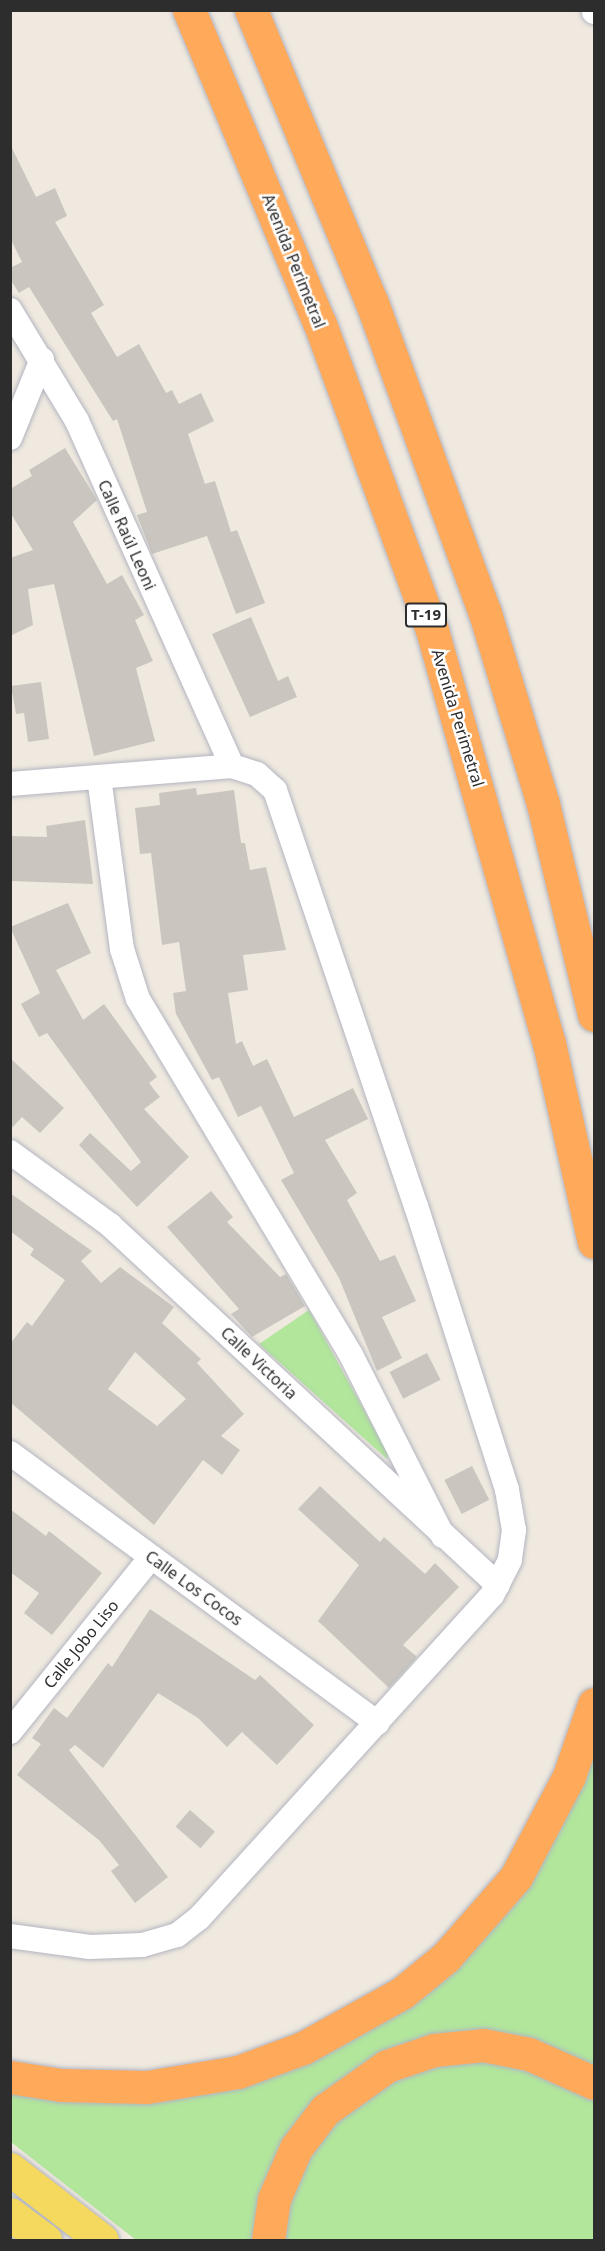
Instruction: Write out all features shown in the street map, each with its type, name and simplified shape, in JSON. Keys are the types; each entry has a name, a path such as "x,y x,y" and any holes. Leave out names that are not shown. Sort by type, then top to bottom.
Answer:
{"highway":[{"name":"Avenida Perimetral","path":"189,10 320,324 432,630 549,1042 594,1242"},
{"path":"251,10 372,303 485,613 543,804 594,1015"},
{"path":"10,2077 105,2088 190,2082 238,2072 303,2048 393,1999 446,1958 516,1876 569,1776 594,1704"},
{"path":"268,2241 274,2199 296,2148 325,2110 387,2066 434,2050 483,2045 529,2054 594,2083"}],"main road":[{"path":"10,2169 102,2241"},
{"path":"10,2214 45,2241"}],"street":[{"name":"Calle Raúl Leoni","path":"10,310 42,359 76,421 232,766"},
{"path":"10,438 42,359"},
{"path":"10,784 232,766 257,774 275,790 416,1206 507,1490 513,1530 510,1560 498,1584 234,1885 177,1935 115,1947 10,1936"},
{"path":"99,777 122,949 138,999 351,1355 443,1536"},
{"name":"Calle Victoria","path":"10,1152 110,1225 443,1536 498,1584"},
{"name":"Calle Los Cocos","path":"10,1454 378,1723"},
{"name":"Calle Jobo Liso","path":"10,1732 152,1557"}],"green space":[{"path":"309,1310 388,1454 387,1459 259,1344"},
{"path":"594,1744 594,2069 563,2054 362,2067 256,2240 136,2240 11,2142 10,2089 104,2100 408,2002"},
{"path":"501,2059 594,2097 594,2240 280,2240 281,2221 318,2137 375,2087 436,2062"}],"building":[{"path":"10,144 36,197 55,188 67,216 55,222 104,305 91,313 117,357 139,344 166,393 172,390 179,404 201,393 214,421 188,434 205,484 215,481 231,532 237,530 265,603 236,614 207,536 152,554 137,515 147,512 117,419 113,421 29,287 19,293 10,279 10,268 22,262 10,238"},
{"path":"65,448 97,500 73,522 107,584 122,575 144,615 135,620 153,661 136,668 155,741 94,756 54,584 28,589 33,625 10,636 10,558 33,550 10,512 10,489 32,476 29,470"},
{"path":"251,617 278,681 288,676 297,697 250,717 212,634"},
{"path":"41,682 49,739 28,742 24,713 16,714 11,686"},
{"path":"196,788 197,795 234,790 241,843 245,843 250,870 266,867 286,950 243,955 248,990 228,993 236,1044 242,1041 253,1066 267,1059 294,1117 353,1088 368,1119 325,1140 357,1193 347,1200 380,1261 395,1255 416,1301 382,1317 402,1358 377,1371 339,1278 281,1180 294,1173 261,1106 238,1117 219,1077 212,1080 176,1014 173,993 186,991 179,942 162,945 151,853 140,854 135,808 160,805 159,793"},
{"path":"85,820 93,884 10,881 10,836 47,837 46,826"},
{"path":"68,903 91,953 56,970 83,1020 104,1004 157,1077 149,1083 160,1097 144,1109 189,1157 137,1207 79,1145 90,1133 131,1171 141,1162 47,1033 39,1037 21,1004 40,993 10,927"},
{"path":"10,1058 64,1108 40,1133 22,1117 10,1130"},
{"path":"211,1191 233,1217 227,1222 280,1277 286,1274 305,1306 252,1337 231,1314 239,1309 167,1227"},
{"path":"10,1193 92,1251 81,1261 101,1283 120,1267 174,1307 162,1323 201,1359 197,1363 244,1414 221,1436 240,1450 222,1475 203,1460 154,1525 10,1402 10,1344 27,1322 32,1326 65,1280 30,1255 34,1249 10,1231","holes":["135,1352 186,1399 157,1426 108,1389"]},
{"path":"427,1353 441,1380 403,1399 390,1372"},
{"path":"472,1466 489,1500 462,1514 444,1480"},
{"path":"320,1486 380,1542 384,1537 425,1574 435,1563 459,1587 403,1645 417,1657 389,1688 318,1621 359,1565 298,1509"},
{"path":"10,1509 46,1536 49,1531 102,1573 52,1635 24,1613 39,1593 10,1572"},
{"path":"150,1609 255,1680 260,1675 314,1725 277,1765 242,1732 227,1747 198,1718 158,1693 103,1768 75,1745 69,1750 168,1877 135,1903 111,1871 119,1865 99,1840 17,1775 41,1744 32,1738 54,1708 67,1718 108,1663 112,1667"},
{"path":"190,1810 215,1832 200,1848 176,1827"}]}
